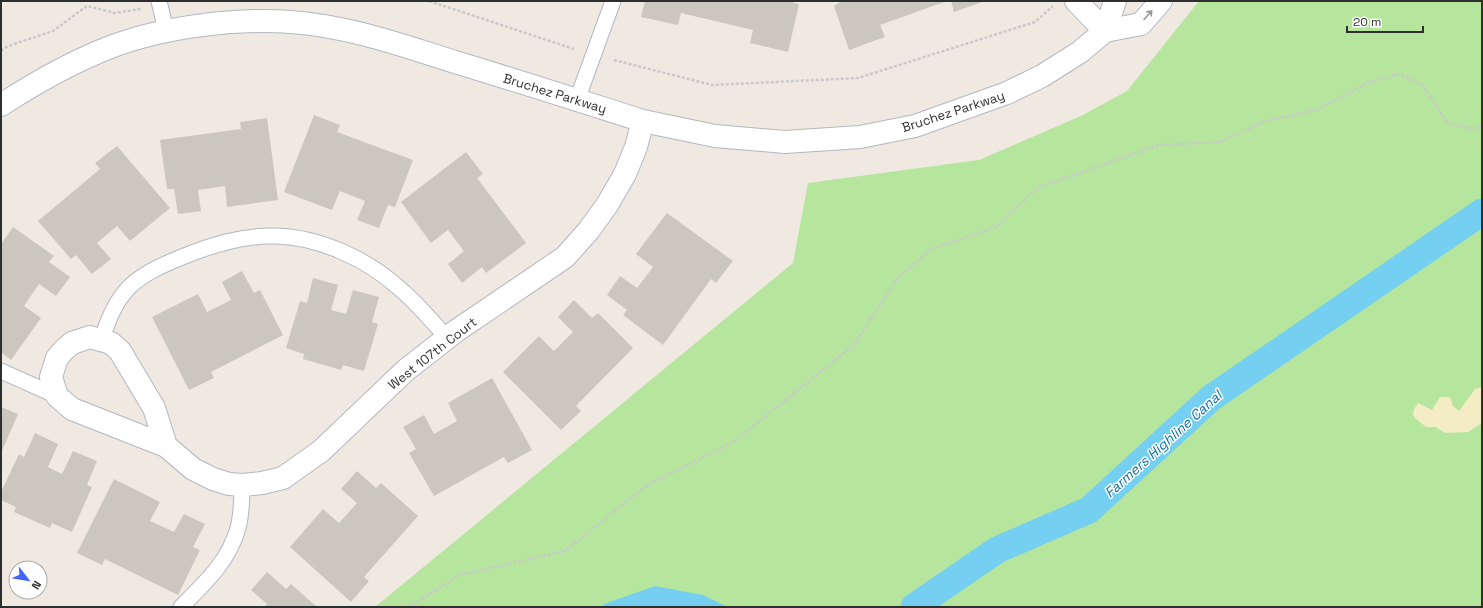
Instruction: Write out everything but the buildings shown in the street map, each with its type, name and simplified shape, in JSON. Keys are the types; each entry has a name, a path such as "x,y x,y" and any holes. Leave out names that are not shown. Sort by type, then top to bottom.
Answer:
{"street":[{"path":"1076,1 1105,31 1115,1"},
{"name":"Bruchez Parkway","path":"1,105 63,68 109,47 166,31 233,22 291,22 364,33 643,120 715,136 785,142 860,137 915,126 1006,94 1042,76 1080,52 1105,31 1141,24 1161,1"},
{"name":"West 107th Court","path":"102,339 84,338 72,343 57,358 51,377 58,396 72,409 80,414 166,446 193,468 213,479 230,484 243,485 262,483 283,478 321,451 406,370 447,338 564,256 590,230 607,205 625,174 636,147 643,120"},
{"path":"102,339 111,343 120,351 154,408 166,446"}],"lane":[{"path":"577,100 614,1"},
{"path":"160,3 166,31"},
{"path":"102,339 110,314 122,295 136,280 170,262 204,248 238,239 276,236 297,238 323,245 361,261 399,287 447,338"},
{"path":"1,371 58,396"},
{"path":"181,607 224,562 239,527 243,485"}],"path":[{"path":"429,1 593,54 712,85 858,78 1035,22 1055,5"},
{"path":"1,51 8,46 53,31 87,6 115,14 160,3"},
{"path":"410,607 459,575 565,551 646,486 735,441 855,344 896,280 931,249 996,227 1039,187 1159,145 1219,142 1265,121 1317,110 1369,82 1400,74 1422,85 1448,123 1474,129 1482,126"}],"green space":[{"path":"1199,1 1482,1 1482,607 375,607 793,263 808,183 979,160 1081,116 1127,91"}],"sand":[{"path":"1482,387 1482,423 1468,432 1446,433 1435,427 1426,427 1415,418 1413,414 1418,403 1432,410 1440,397 1450,397 1453,406 1459,411 1475,389"}],"water":[{"path":"655,586 703,595 728,607 603,607 604,604"}],"waterway":[{"name":"Farmers Highline Canal","path":"914,607 997,550 1089,510 1211,398 1482,212"}]}
